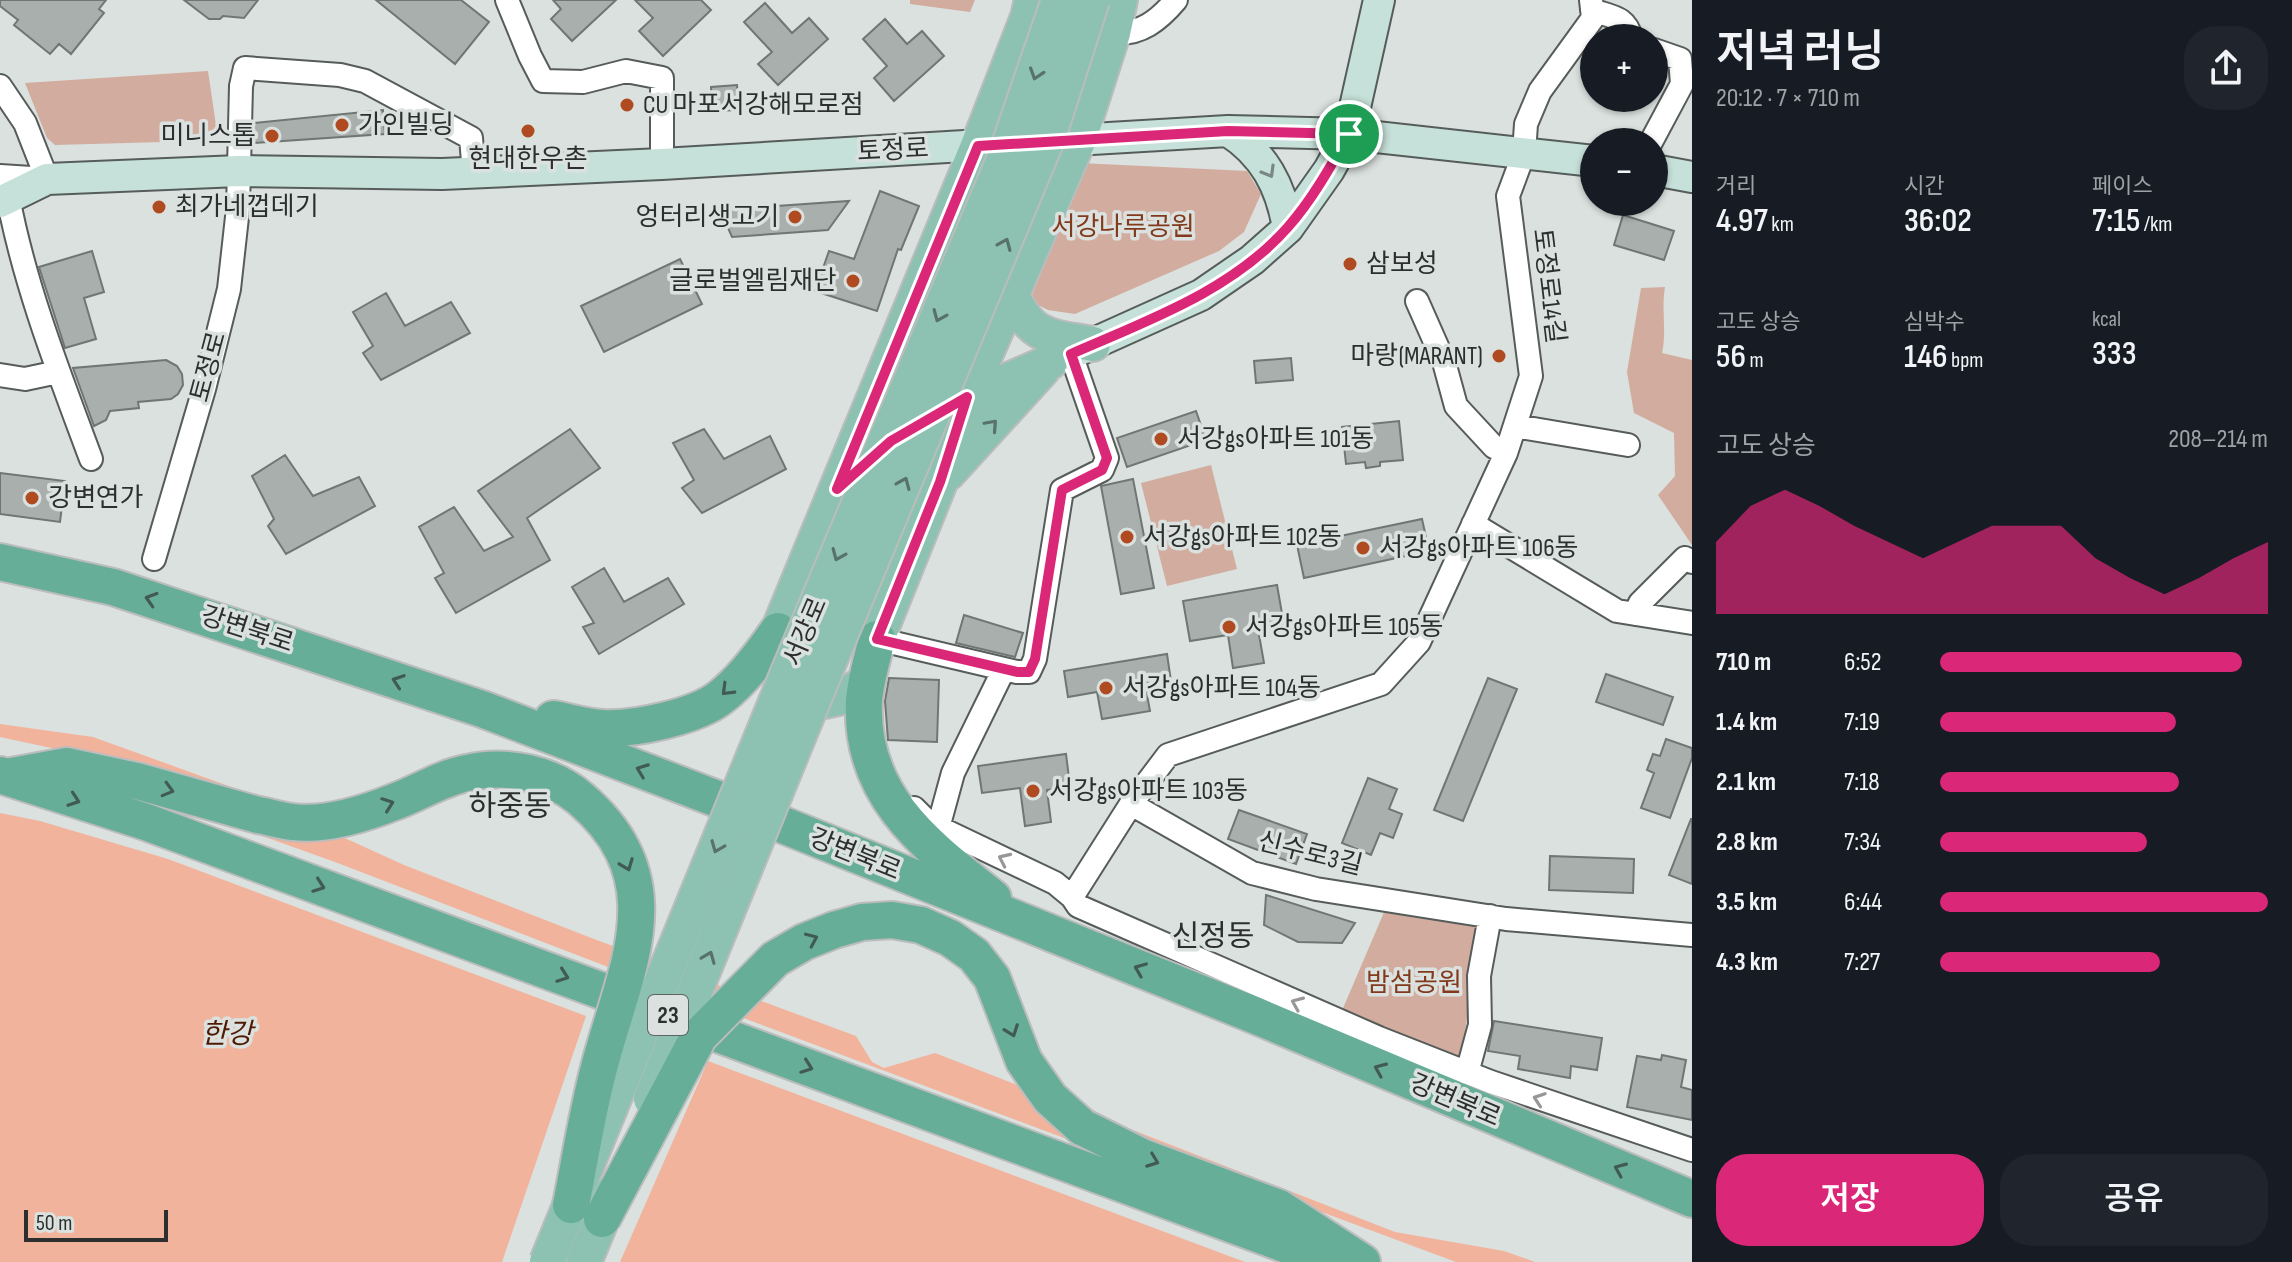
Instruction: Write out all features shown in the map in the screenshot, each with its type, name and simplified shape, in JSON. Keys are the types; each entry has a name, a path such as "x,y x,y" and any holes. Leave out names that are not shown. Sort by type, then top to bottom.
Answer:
{"highway":[{"name":"강변북로","path":"0,562 113,587 482,709 741,808 1254,1015 1692,1199"},
{"path":"482,709 602,728 678,718 720,699 761,656 778,631"},
{"path":"877,639 866,682 865,729 875,772 884,792 907,823 937,854 1026,923"},
{"path":"5,776 67,766 137,781 295,823 357,814 468,772 502,770 538,774 568,787 611,831 626,859 635,888 638,917 634,951 598,1070 586,1212"},
{"name":"23","path":"5,776 76,802 146,822 1333,1262"},
{"path":"586,1212 699,1036 757,976 775,959 804,942 862,922 892,920 921,925 950,938 974,955 992,978 1024,1061 1050,1098 1082,1127 1144,1158 1279,1208 1362,1262"}],"main road":[{"path":"866,682 843,697 825,701 788,685 774,663 778,631 978,146 1032,0"},
{"name":"서강로","path":"584,1262 586,1212 787,675 1005,157 1059,0"},
{"name":"서강로","path":"547,1262 586,1212 819,686 1043,150 1092,0"},
{"path":"877,639 940,482 967,397 1079,139 1113,33 1120,0"},
{"path":"837,489 891,441 967,397 1201,295 1252,260 1288,228 1329,170 1349,134 1379,0"},
{"name":"토정로","path":"3,192 47,179 239,171 474,173 1228,131 1349,134 1580,159"},
{"path":"1228,131 1258,154 1271,173 1284,206 1288,228"},
{"path":"1668,173 1692,177"},
{"path":"1011,294 1025,320 1071,353"},
{"path":"940,482 1071,353"}],"street":[{"path":"507,0 543,81 583,82 626,71 662,78 662,164"},
{"path":"1113,33 1128,34 1144,29 1176,0"},
{"path":"1591,5 1627,19"},
{"name":"토정로14길","path":"1072,897 1131,804 1168,755 1381,684 1419,642 1506,453 1531,376 1508,196 1524,153 1526,124 1540,91 1593,18 1591,5"},
{"path":"1668,55 1680,59 1682,84 1668,110"},
{"path":"239,171 241,86 245,68 340,75 365,81 471,138 474,173"},
{"path":"0,86 25,123 47,179"},
{"name":"토정로","path":"154,559 204,389 229,289 239,171"},
{"path":"3,192 58,372 91,459"},
{"path":"1417,301 1444,362 1456,406 1494,447 1506,453"},
{"path":"877,639 1029,672 1035,659 1062,490 1102,470 1107,458 1071,353"},
{"path":"0,375 25,379 58,372"},
{"path":"1515,426 1628,445"},
{"path":"1473,524 1617,611 1692,623"},
{"path":"1635,614 1640,603 1685,558 1692,562"},
{"path":"938,828 953,773 1004,669"},
{"path":"865,729 883,754 890,777 901,795 929,823 1055,883 1078,906 1243,980 1467,1073 1692,1150"},
{"name":"신수로3길","path":"1131,804 1252,873 1316,889 1490,916 1692,935"},
{"path":"1467,1073 1480,1025 1479,976 1490,916"}],"green space":[{"path":"910,0 975,0 970,12 910,4"},
{"path":"208,71 217,132 198,141 55,145 47,138 25,83"},
{"name":"서강나루공원","path":"1080,163 1247,171 1261,194 1244,232 1219,251 1075,314 1048,310 1030,301"},
{"path":"1665,287 1662,353 1692,360 1692,545 1658,495 1675,476 1674,433 1634,413 1627,372 1641,288"},
{"path":"1211,465 1237,569 1167,586 1141,483"},
{"name":"밤섬공원","path":"1385,910 1479,923 1461,1064 1341,1013"}],"water":[{"name":"한강","path":"0,724 93,737 237,789 404,865 856,1036 872,1062 884,1068 935,1053 1395,1232 1504,1251 1535,1262 0,1262"}],"pier":[{"path":"0,737 70,752 190,810 616,970 638,951 717,981 706,1004 1278,1218 1284,1198 1456,1262 1245,1262 708,1061 620,1262 502,1262 586,1016 168,859 40,821 0,813"}],"building":[{"path":"0,0 106,0 99,9 104,13 71,54 59,44 50,54 14,25 18,20 0,6"},
{"path":"184,0 258,0 244,18 223,16 209,19"},
{"path":"376,0 461,0 489,22 455,64"},
{"path":"553,0 616,0 572,41 551,19 561,9"},
{"path":"635,0 701,0 711,10 663,56 639,31 653,18"},
{"path":"765,3 792,33 809,18 828,39 778,85 758,64 772,52 744,22"},
{"path":"885,19 907,44 922,31 944,56 894,101 874,78 887,66 863,39"},
{"path":"737,85 739,110 712,111 711,87"},
{"name":"가인빌딩","path":"383,110 385,134 254,143 254,123"},
{"path":"880,191 919,206 901,250 898,249 877,311 815,291 829,251 854,259"},
{"path":"849,201 828,230 732,237 720,210"},
{"path":"1623,216 1674,231 1664,260 1614,245"},
{"path":"92,251 104,292 84,298 96,339 65,348 39,267"},
{"path":"680,259 702,304 604,352 581,306"},
{"path":"386,293 405,326 451,302 470,333 381,380 363,353 373,346 353,312"},
{"path":"1291,358 1293,380 1256,383 1254,361"},
{"path":"166,360 177,366 182,374 183,385 178,394 171,399 138,402 139,408 110,411 106,420 94,426 73,368"},
{"name":"서강gs아파트 101동","path":"1196,411 1206,440 1127,467 1117,438"},
{"path":"1399,421 1403,460 1380,462 1380,466 1366,468 1365,462 1346,464 1342,427"},
{"path":"570,429 600,468 527,518 550,560 456,613 435,578 444,573 419,527 454,507 484,551 513,537 478,491"},
{"path":"704,429 724,459 770,436 786,469 702,513 682,488 694,480 673,443"},
{"path":"285,455 313,496 359,477 375,506 286,554 268,526 274,519 252,476"},
{"name":"강변연가","path":"0,473 65,481 60,522 0,514"},
{"name":"서강gs아파트 102동","path":"1133,479 1154,588 1121,594 1101,486"},
{"name":"서강gs아파트 106동","path":"1422,519 1429,551 1304,578 1297,545"},
{"path":"604,568 624,602 668,578 684,604 599,654 583,627 594,623 572,587"},
{"name":"서강gs아파트 105동","path":"1277,585 1284,625 1258,629 1264,663 1233,668 1228,635 1190,641 1183,601"},
{"path":"964,615 1023,633 1015,657 956,643"},
{"name":"서강gs아파트 104동","path":"1167,654 1171,681 1145,684 1150,711 1102,719 1097,692 1068,697 1064,671"},
{"path":"1606,674 1673,697 1663,725 1596,702"},
{"path":"889,678 939,680 937,742 888,740 885,701"},
{"path":"1488,678 1517,689 1463,821 1434,810"},
{"path":"1666,739 1692,748 1692,758 1670,818 1641,808 1654,773 1647,770 1653,754 1660,756"},
{"name":"서강gs아파트 103동","path":"1066,754 1070,786 1047,790 1051,822 1025,826 1020,788 982,793 978,766"},
{"path":"1368,778 1397,789 1389,809 1402,814 1393,838 1380,833 1371,855 1342,843"},
{"path":"1239,810 1307,834 1296,864 1228,839"},
{"path":"1692,819 1692,884 1669,875"},
{"path":"1550,856 1634,859 1633,893 1549,890"},
{"path":"1266,895 1355,923 1342,943 1298,942 1264,925"},
{"path":"1494,1021 1602,1038 1597,1070 1571,1066 1570,1078 1518,1069 1520,1056 1488,1051"},
{"path":"1662,1055 1686,1060 1681,1087 1692,1090 1692,1120 1627,1107 1637,1056 1661,1060"}],"place":[{"name":"CU 마포서강해모로점","path":"627,105"},
{"name":"가인빌딩","path":"342,125"},
{"name":"현대한우촌","path":"528,131"},
{"name":"미니스톱","path":"272,136"},
{"name":"최가네껍데기","path":"159,207"},
{"name":"엉터리생고기","path":"795,217"},
{"name":"삼보성","path":"1350,264"},
{"name":"글로벌엘림재단","path":"853,281"},
{"name":"마랑(MARANT)","path":"1499,356"},
{"name":"서강gs아파트 101동","path":"1161,439"},
{"name":"강변연가","path":"32,498"},
{"name":"서강gs아파트 102동","path":"1127,537"},
{"name":"서강gs아파트 106동","path":"1363,548"},
{"name":"서강gs아파트 105동","path":"1229,627"},
{"name":"서강gs아파트 104동","path":"1106,688"},
{"name":"서강gs아파트 103동","path":"1033,791"}],"district":[{"name":"하중동","path":"510,807"},
{"name":"신정동","path":"1213,937"}],"route":[{"path":"1228,131 1349,134 1329,170 1288,228 1252,260 1201,295 1071,354 1107,458 1102,470 1062,490 1035,659 1029,672 1017,672 877,639 940,482 967,397 891,441 837,489 978,146 1228,131"}]}
